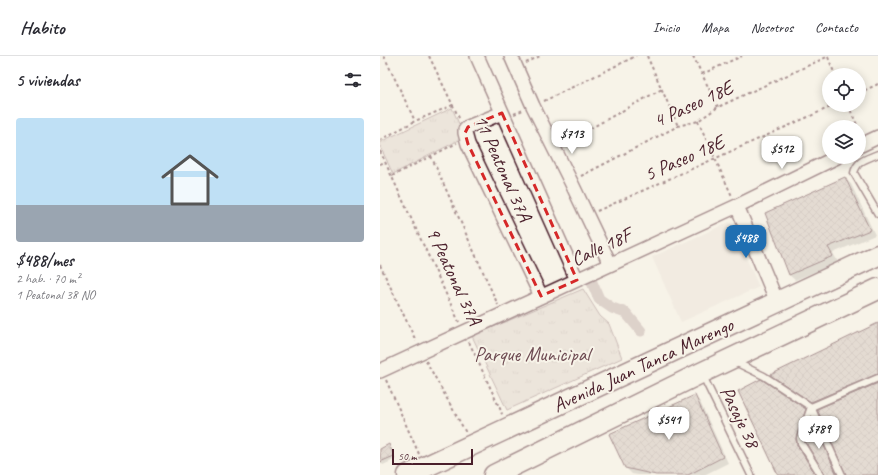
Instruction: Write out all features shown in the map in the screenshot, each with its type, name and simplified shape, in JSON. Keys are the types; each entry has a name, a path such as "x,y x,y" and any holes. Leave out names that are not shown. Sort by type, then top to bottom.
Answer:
{"main road":[{"name":"Avenida Juan Tanca Marengo","path":"416,471 777,302 877,253"},
{"name":"Avenida Juan Tanca Marengo","path":"494,475 701,373 878,289"}],"street":[{"path":"477,56 577,280"},
{"path":"514,62 533,106 588,215 610,264"},
{"path":"466,134 503,115"},
{"name":"11 Peatonal 37A","path":"466,134 541,296"},
{"path":"866,143 878,137"},
{"name":"Calle 18F","path":"381,371 737,206 823,164"},
{"path":"737,206 777,302"}],"lane":[{"path":"878,154 859,163 854,173 878,214"},
{"path":"730,359 764,376 811,407 842,475"},
{"name":"Pasaje 38","path":"701,373 751,475"},
{"path":"821,475 801,443 800,438 811,407 878,378"}],"path":[{"path":"384,56 415,121"},
{"name":"11 Peatonal 37A","path":"429,56 466,134"},
{"path":"514,62 540,56"},
{"path":"503,115 533,106 636,56"},
{"path":"647,56 678,126"},
{"path":"693,56 718,107"},
{"path":"702,74 742,56"},
{"path":"828,56 832,68"},
{"name":"4 Paseo 18E","path":"571,182 678,126 698,121 718,107 828,56"},
{"path":"866,90 878,84"},
{"path":"555,148 662,89"},
{"path":"380,140 415,121 453,105"},
{"name":"5 Paseo 18E","path":"588,215 822,111"},
{"path":"698,121 737,206"},
{"path":"392,176 431,156 466,134"},
{"name":"9 Peatonal 37A","path":"380,151 502,413"},
{"path":"431,156 502,314"},
{"path":"380,164 385,162"},
{"path":"381,371 416,471"}],"highlighted area":[{"path":"502,113 577,280 541,296 468,144 465,133 468,127"}],"shaded area":[{"path":"730,222 759,287 681,322 652,257"}],"green space":[{"path":"452,108 465,137 393,174 380,146 380,142"},
{"name":"Parque Municipal","path":"583,289 600,316 609,324 622,358 507,410 472,336"}],"building":[{"path":"845,177 870,230 828,247 833,256 789,275 765,213"},
{"path":"878,323 878,374 811,402 770,375"},
{"path":"761,379 806,409 796,439 797,445 816,475 778,475 738,391"},
{"path":"878,383 878,475 846,475 817,409"},
{"path":"695,395 723,457 688,475 656,475 625,468 609,434"},
{"path":"812,419 837,475 825,475 805,441"},
{"path":"389,444 394,456 380,462 380,449"}],"waterway":[{"path":"591,280 599,299 612,308 626,313 641,331"}]}
